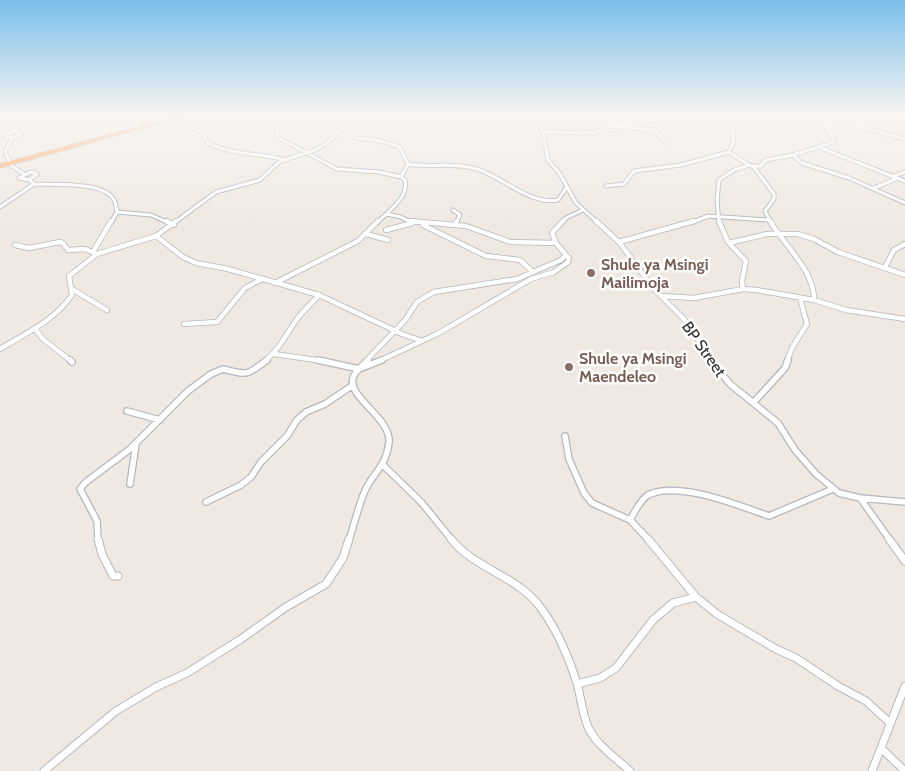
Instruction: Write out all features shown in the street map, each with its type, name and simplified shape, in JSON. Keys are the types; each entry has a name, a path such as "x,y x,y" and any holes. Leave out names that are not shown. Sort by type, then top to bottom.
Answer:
{"highway":[{"path":"0,166 8,161 43,151"},
{"path":"0,160 8,161 47,151"}],"street":[{"path":"6,151 8,161 15,170 24,174 36,173 30,179 21,180 21,176 24,174"},
{"path":"238,151 268,155 286,160"},
{"path":"275,283 353,244 366,234 402,198 406,185 405,180 401,177 379,172 341,170 303,151"},
{"path":"15,244 22,249 34,249 58,242 63,243 70,250 86,249 95,253 156,236 174,225 216,192 260,180 267,175 273,166 311,151"},
{"path":"402,151 408,164"},
{"name":"BP Street","path":"546,151 548,160 576,203 619,242 647,281 694,332 713,365 730,384 778,423 795,450 833,489 845,495 860,498 905,502"},
{"path":"743,289 742,282 746,261 729,243 717,216 715,201 719,180 734,170 754,167 766,160 809,151"},
{"path":"828,151 905,181"},
{"path":"606,186 624,184 634,171 681,165 730,152 754,167 761,179 774,194 774,199 765,212 782,241 804,266 815,288 814,300"},
{"path":"793,155 804,164 829,170 905,203"},
{"path":"401,177 408,164"},
{"path":"408,164 428,168 450,164 461,165 485,172 500,181 549,202 558,200 567,187"},
{"path":"874,188 905,172"},
{"path":"30,179 34,184"},
{"path":"0,207 34,184 97,188 114,200 117,212 95,253 69,276 72,295 65,307 35,329 0,349"},
{"path":"452,210 460,215 455,225"},
{"path":"274,354 309,358 359,369 422,341 515,290 531,279 554,272 568,262 569,258 552,236 556,228 566,218 582,210"},
{"path":"117,212 151,214 174,225"},
{"path":"387,214 404,218 412,223"},
{"path":"619,242 685,225 702,218 717,216 769,220"},
{"path":"386,230 412,223 455,225 474,229 510,242 556,243"},
{"path":"420,224 486,256 500,259 515,258 533,272"},
{"path":"366,234 388,240"},
{"path":"729,243 778,234 807,236 838,252 905,275"},
{"path":"156,236 183,257 196,263 319,295 395,331 422,341"},
{"path":"885,267 894,250 905,244"},
{"path":"44,771 116,711 156,687 187,673 241,639 286,607 326,584 343,558 365,491 383,464 389,440 388,432 383,422 362,401 353,385 353,378 359,369 395,331 417,302 434,292 517,279 561,260 566,255"},
{"path":"184,324 217,322 245,288 262,279"},
{"path":"72,289 107,310"},
{"path":"661,296 694,298 743,289 814,300 846,310 905,320"},
{"path":"118,576 113,576 110,572 102,554 98,539 97,521 80,489 91,478 136,444 185,395 216,371 223,368 243,374 250,373 274,354 287,338 297,319 319,295"},
{"path":"754,402 785,368 792,348 807,324 800,298"},
{"path":"35,329 49,344 64,353 72,362"},
{"path":"206,502 241,485 287,436 297,420 306,412 325,404 353,385"},
{"path":"127,411 160,420"},
{"path":"565,436 569,459 584,493 592,502 630,520 658,550 672,570 696,597 717,614 776,650 796,658 866,702 890,723"},
{"path":"130,484 136,444"},
{"path":"383,464 421,502 456,545 469,556 517,585 540,606 555,630 577,684 588,727 597,740 630,771"},
{"path":"630,520 639,505 648,496 656,493 671,492 707,496 769,516 833,489"},
{"path":"860,498 905,561"},
{"path":"577,684 600,678 616,668 653,620 673,603 696,597"},
{"path":"872,771 905,686"},
{"path":"882,749 905,771"}],"place":[{"name":"Shule ya Msingi Mailimoja","path":"591,273"},
{"name":"Shule ya Msingi Maendeleo","path":"569,367"}]}
